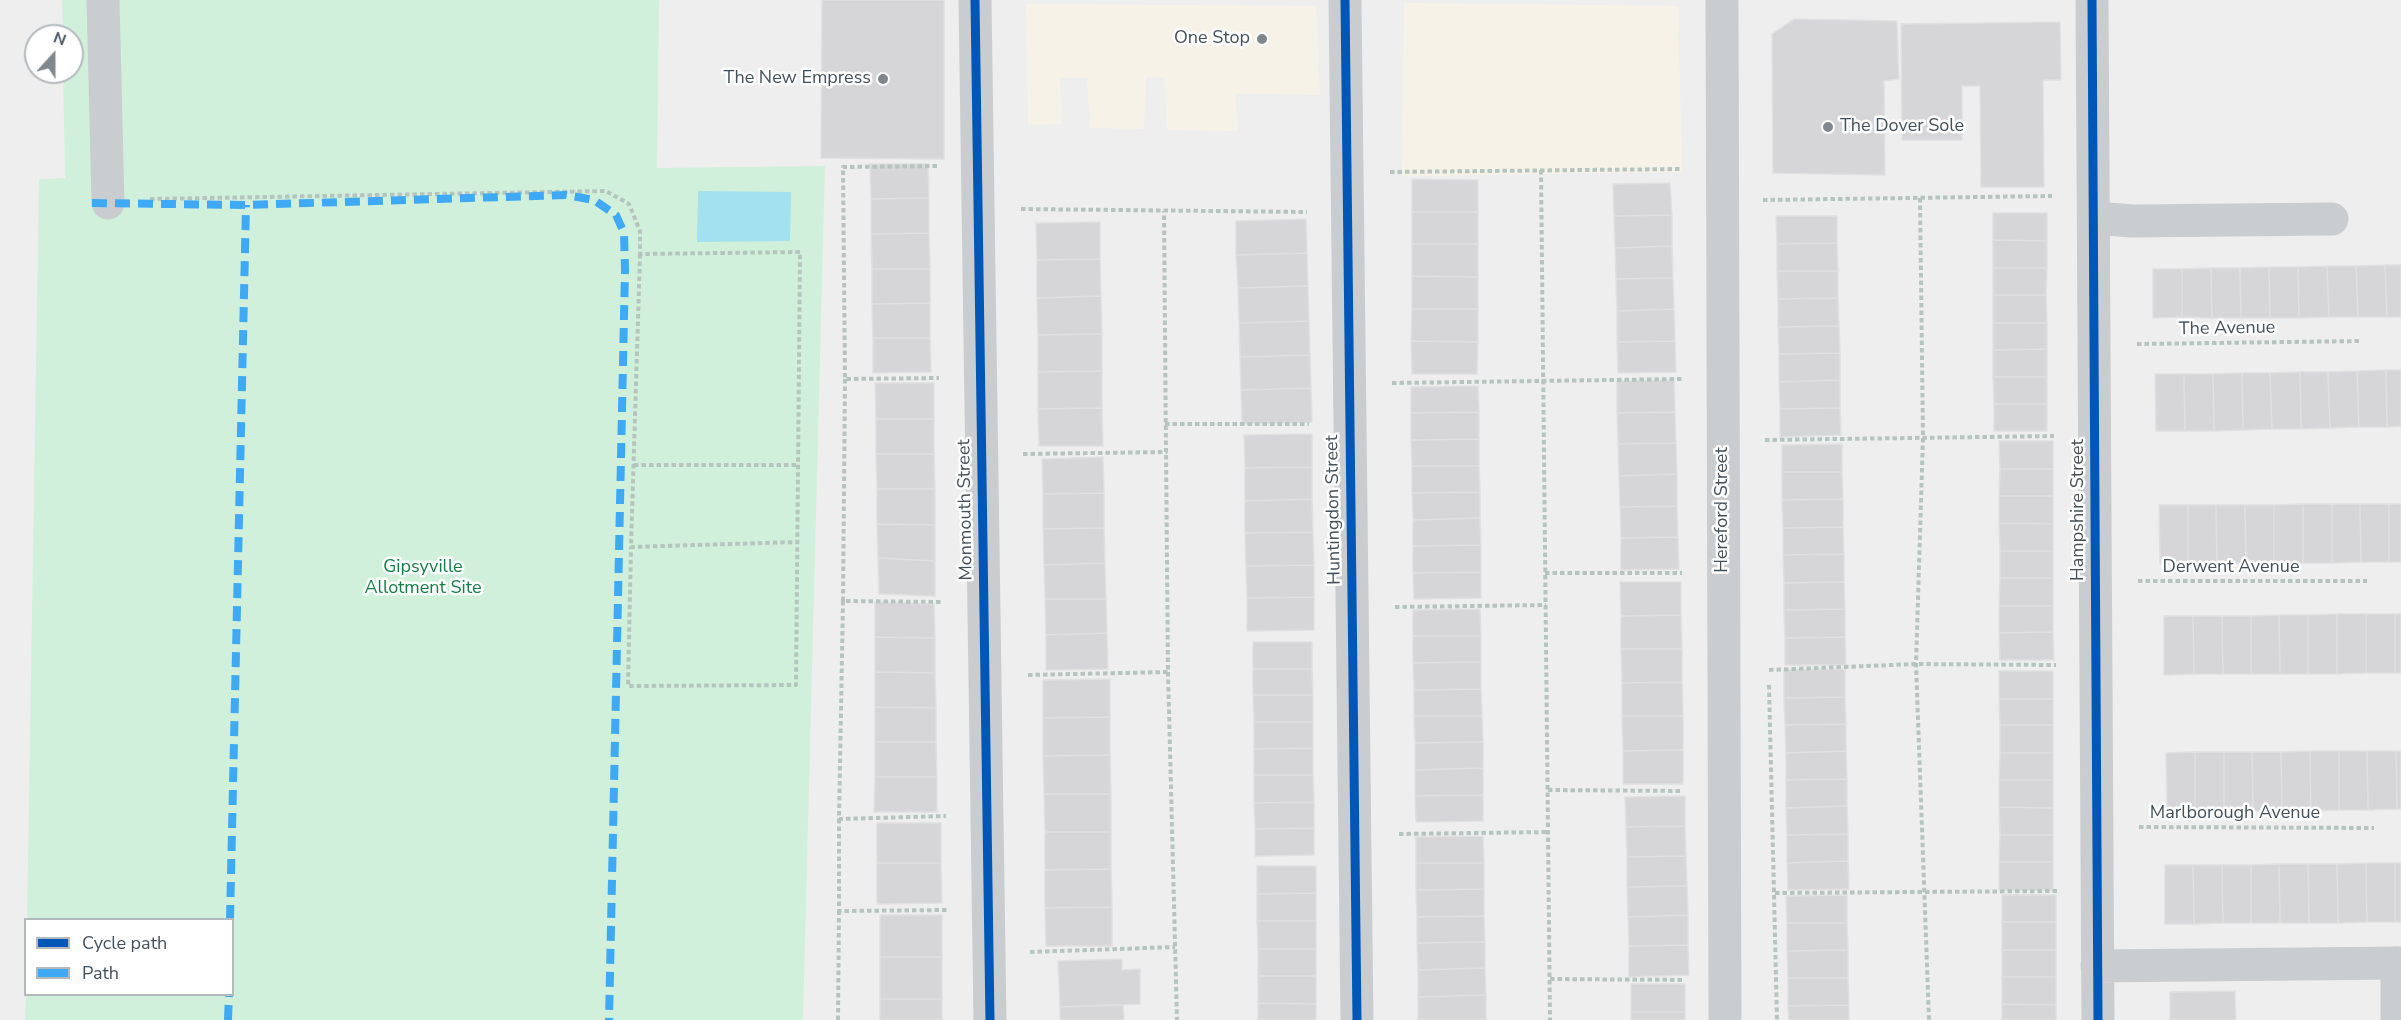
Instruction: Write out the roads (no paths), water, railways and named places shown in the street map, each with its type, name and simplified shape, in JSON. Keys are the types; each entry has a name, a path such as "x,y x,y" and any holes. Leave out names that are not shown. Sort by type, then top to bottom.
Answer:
{"street":[{"path":"103,0 108,203"},
{"name":"Monmouth Street","path":"975,0 990,1020"},
{"name":"Huntingdon Street","path":"1345,0 1357,1020"},
{"name":"Hereford Street","path":"1722,0 1725,1020"},
{"name":"Hampshire Street","path":"2092,0 2098,1020"},
{"path":"2094,218 2132,221 2332,219"},
{"path":"2097,966 2399,963 2397,1020"}],"water":[{"path":"698,191 791,192 790,241 697,242"}],"place":[{"name":"One Stop","path":"1262,39"},
{"name":"The New Empress","path":"883,79"},
{"name":"The Dover Sole","path":"1828,127"}],"park label":[{"name":"Gipsyville Allotment Site","path":"423,578"}]}
